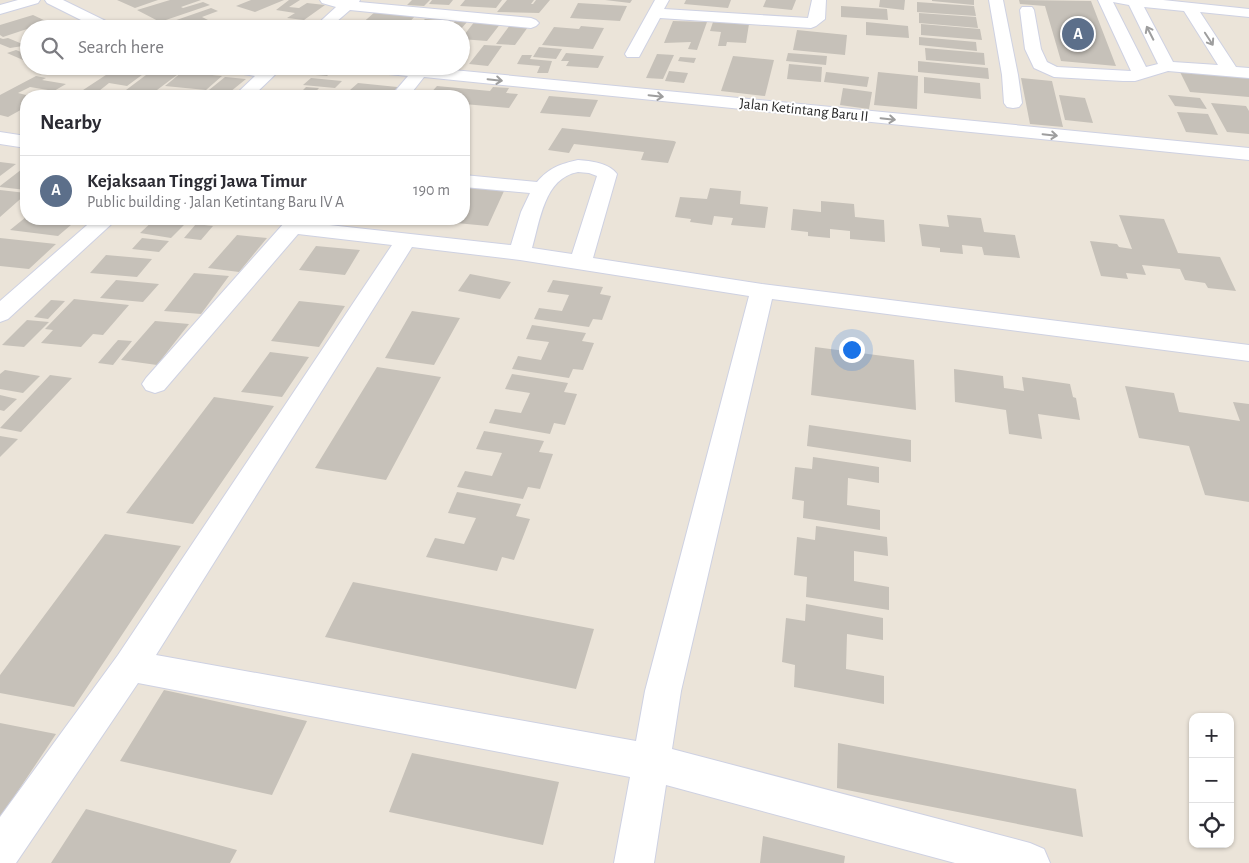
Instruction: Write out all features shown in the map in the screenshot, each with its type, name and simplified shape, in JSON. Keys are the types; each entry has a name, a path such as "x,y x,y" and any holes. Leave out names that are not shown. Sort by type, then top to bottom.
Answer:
{"street":[{"path":"0,10 33,0"},
{"path":"52,0 93,20"},
{"path":"327,0 531,23"},
{"path":"633,54 659,6 810,23 817,20 819,0"},
{"path":"996,0 1010,75 1012,103"},
{"path":"1105,0 1141,74"},
{"path":"1126,1 1167,66"},
{"path":"1126,1 1249,13"},
{"path":"330,20 350,3"},
{"path":"1189,8 1230,71"},
{"path":"1027,10 1032,49 1040,66 1054,72 1123,76 1141,74 1167,66 1249,73"},
{"path":"250,90 266,75"},
{"path":"405,90 418,75"},
{"name":"Jalan Ketintang Baru II","path":"450,75 1249,154"},
{"path":"0,138 20,141"},
{"path":"520,253 541,188 557,171 570,167 599,169 607,174 581,262"},
{"path":"470,181 541,188"},
{"path":"0,314 99,225"},
{"path":"155,384 294,225"},
{"path":"308,225 405,241 520,253 762,291 1249,353"},
{"path":"0,851 130,666 405,241"},
{"path":"634,863 663,691 762,291"},
{"path":"130,666 651,762 1030,863"}],"building":[{"path":"117,0 158,0 135,8"},
{"path":"170,0 201,0 181,7 183,8 203,2 210,5 166,20 156,20 137,10"},
{"path":"251,0 284,0 255,12 236,6"},
{"path":"289,0 300,0 289,7 299,8 307,3 325,5 304,20 287,18 295,13 276,10"},
{"path":"412,0 430,0 424,6 407,5"},
{"path":"432,0 453,0 449,5 429,4"},
{"path":"465,0 502,0 496,8 460,6"},
{"path":"507,0 534,0 531,4 533,4 536,0 550,0 539,13 497,12"},
{"path":"605,0 632,0 630,3"},
{"path":"686,0 731,0 728,8 684,4"},
{"path":"766,0 796,0 792,10 763,7"},
{"path":"880,0 905,0 904,10 879,7"},
{"path":"974,0 974,5 932,1"},
{"path":"1019,0 1091,1 1116,66 1061,61 1045,6 1020,4"},
{"path":"917,2 974,6 976,16 917,12"},
{"path":"578,3 627,6 620,21 570,18"},
{"path":"841,6 887,9 888,20 841,17"},
{"path":"211,8 218,11 202,17 208,20 176,20"},
{"path":"376,11 417,14 411,20 366,20"},
{"path":"919,13 976,17 978,28 919,23"},
{"path":"33,15 44,20 20,20 20,31 3,37 0,35 0,25"},
{"path":"475,21 501,23 487,41 470,40 470,27"},
{"path":"673,21 707,22 697,50 688,49 691,42 664,43"},
{"path":"713,22 749,24 746,43 727,42 726,46 718,46 721,32 710,31"},
{"path":"866,22 908,26 909,38 866,35"},
{"path":"921,24 980,29 982,40 921,35"},
{"path":"510,25 528,27 515,45 496,44"},
{"path":"581,26 604,28 593,49 542,45 554,27 579,29"},
{"path":"797,30 847,35 845,55 793,50"},
{"path":"919,37 976,42 977,51 919,45"},
{"path":"0,38 8,38 20,43 20,46 10,48 0,44"},
{"path":"484,45 502,46 488,66 470,63"},
{"path":"539,47 562,49 556,59 533,57"},
{"path":"925,48 984,53 985,65 926,60"},
{"path":"16,50 20,52 20,59 7,53"},
{"path":"566,53 604,56 598,68 566,66 569,61 561,61"},
{"path":"788,53 827,56 826,65 786,61"},
{"path":"657,54 674,55 663,79 646,78"},
{"path":"522,55 532,55 530,59 552,61 548,73 537,73 540,66 517,64"},
{"path":"733,56 774,60 765,96 721,91"},
{"path":"680,57 696,58 694,63 678,61"},
{"path":"918,61 988,68 989,79 918,72"},
{"path":"789,64 822,67 821,82 787,79"},
{"path":"669,71 688,73 684,83 665,81"},
{"path":"826,72 869,77 867,87 824,82"},
{"path":"878,72 918,76 917,109 874,105"},
{"path":"1180,72 1249,78 1249,97 1190,92"},
{"path":"106,75 142,75 127,86 109,83 100,90 83,90"},
{"path":"146,75 177,75 157,90 126,90"},
{"path":"178,75 222,76 206,90 165,86"},
{"path":"36,76 46,78 42,80 66,84 56,90 30,87 20,90 18,93 20,94 20,110 8,117 0,115 0,95"},
{"path":"225,77 246,79 232,90 209,90"},
{"path":"924,77 980,83 981,99 924,93"},
{"path":"311,78 342,81 335,88 303,85"},
{"path":"1021,78 1052,81 1063,127 1030,124"},
{"path":"358,83 407,88 405,90 350,90"},
{"path":"437,86 490,91 493,87 509,88 506,93 518,94 509,108 470,105 470,90 433,90"},
{"path":"306,87 319,88 317,90 303,90"},
{"path":"843,88 872,92 869,109 840,105"},
{"path":"1059,95 1085,98 1093,123 1065,120"},
{"path":"1168,95 1200,98 1207,109 1175,106"},
{"path":"549,96 598,100 590,117 540,113"},
{"path":"1211,103 1246,106 1249,111 1249,134 1227,132"},
{"path":"1177,112 1208,114 1218,135 1186,132"},
{"path":"562,128 676,142 668,163 641,160 644,152 574,144 569,153 548,150"},
{"path":"0,162 16,164 0,176"},
{"path":"20,171 20,189 0,186"},
{"path":"470,188 504,191 488,226 470,224"},
{"path":"710,188 741,191 740,204 768,207 765,228 731,225 733,218 714,216 712,225 690,222 691,219 675,217 680,197 707,199"},
{"path":"0,190 20,192 20,199 0,217"},
{"path":"821,201 854,204 855,217 884,220 885,242 850,239 850,231 830,229 830,238 808,236 808,232 791,230 793,209 821,212"},
{"path":"947,215 981,218 984,232 1015,235 1020,258 984,255 982,247 962,245 963,254 940,252 940,248 922,246 919,224 949,227"},
{"path":"1119,215 1164,219 1178,253 1220,257 1236,291 1208,288 1205,283 1185,280 1180,269 1142,265 1146,275 1126,273 1128,279 1101,276 1090,241 1117,244 1119,247 1132,249"},
{"path":"20,222 20,225 71,225 58,236 10,230"},
{"path":"149,225 184,225 171,238 140,233"},
{"path":"195,225 213,226 201,240 184,238"},
{"path":"237,235 267,238 239,272 208,268"},
{"path":"0,238 56,244 29,269 0,266"},
{"path":"142,238 169,241 159,252 132,249"},
{"path":"316,246 360,250 345,275 299,270"},
{"path":"106,255 152,259 137,277 90,273"},
{"path":"194,273 229,276 201,314 164,311"},
{"path":"470,274 511,282 500,299 458,291"},
{"path":"116,280 159,284 143,302 100,298"},
{"path":"553,280 603,287 600,294 611,296 602,320 593,319 589,327 534,319 539,308 562,311 569,295 547,292"},
{"path":"74,299 129,305 103,335 93,334 81,347 41,343 53,330 45,329"},
{"path":"51,300 65,301 48,319 34,317"},
{"path":"299,301 345,306 319,347 271,341"},
{"path":"412,311 460,318 434,365 385,358"},
{"path":"27,320 49,322 24,347 2,345"},
{"path":"155,321 189,324 157,365 121,360"},
{"path":"532,325 586,333 582,341 594,343 583,370 573,369 569,378 512,369 518,356 541,360 549,342 526,339"},
{"path":"118,340 132,341 113,365 98,363"},
{"path":"815,347 914,360 916,410 811,395"},
{"path":"270,352 309,357 282,397 241,392"},
{"path":"377,367 441,377 386,480 315,468"},
{"path":"954,369 1003,376 1004,388 1024,391 1022,377 1070,384 1073,397 1076,398 1080,420 1038,414 1042,439 1009,434 1006,410 955,402"},
{"path":"5,370 40,376 23,393 0,389 0,374"},
{"path":"512,374 568,383 564,392 577,394 565,425 554,423 550,434 489,423 495,409 521,413 530,393 505,389"},
{"path":"50,375 72,378 21,432 0,428"},
{"path":"1125,386 1174,393 1179,412 1240,421 1233,402 1249,404 1249,502 1205,495 1189,446 1139,438"},
{"path":"0,395 17,399 4,411 0,410"},
{"path":"214,397 274,406 193,524 126,513"},
{"path":"809,425 911,440 911,462 807,446"},
{"path":"484,431 544,441 539,452 553,454 540,489 528,487 523,499 457,487 465,471 492,476 502,453 476,449"},
{"path":"0,436 18,439 0,457"},
{"path":"813,457 879,467 879,483 848,478 847,505 880,510 880,530 803,518 804,501 792,499 795,467 812,469"},
{"path":"457,492 521,504 516,516 530,519 514,560 502,557 497,571 426,557 435,538 464,544 476,518 448,513"},
{"path":"816,526 887,537 888,556 854,551 854,581 889,587 889,610 806,597 807,577 794,575 797,537 815,540"},
{"path":"105,534 181,546 74,707 0,693 0,675"},
{"path":"353,582 594,629 576,689 325,637"},
{"path":"806,604 883,618 883,640 847,634 846,669 884,676 884,704 794,687 795,665 782,662 786,618 805,621"},
{"path":"164,690 307,721 272,795 120,761"},
{"path":"0,723 56,734 0,818"},
{"path":"838,743 1076,789 1083,837 837,788"},
{"path":"412,753 559,782 543,845 389,812"},
{"path":"86,809 237,850 230,863 51,863"},
{"path":"763,836 845,856 844,863 760,863"}],"place":[{"name":"Kejaksaan Tinggi Jawa Timur","path":"1078,34"}]}
